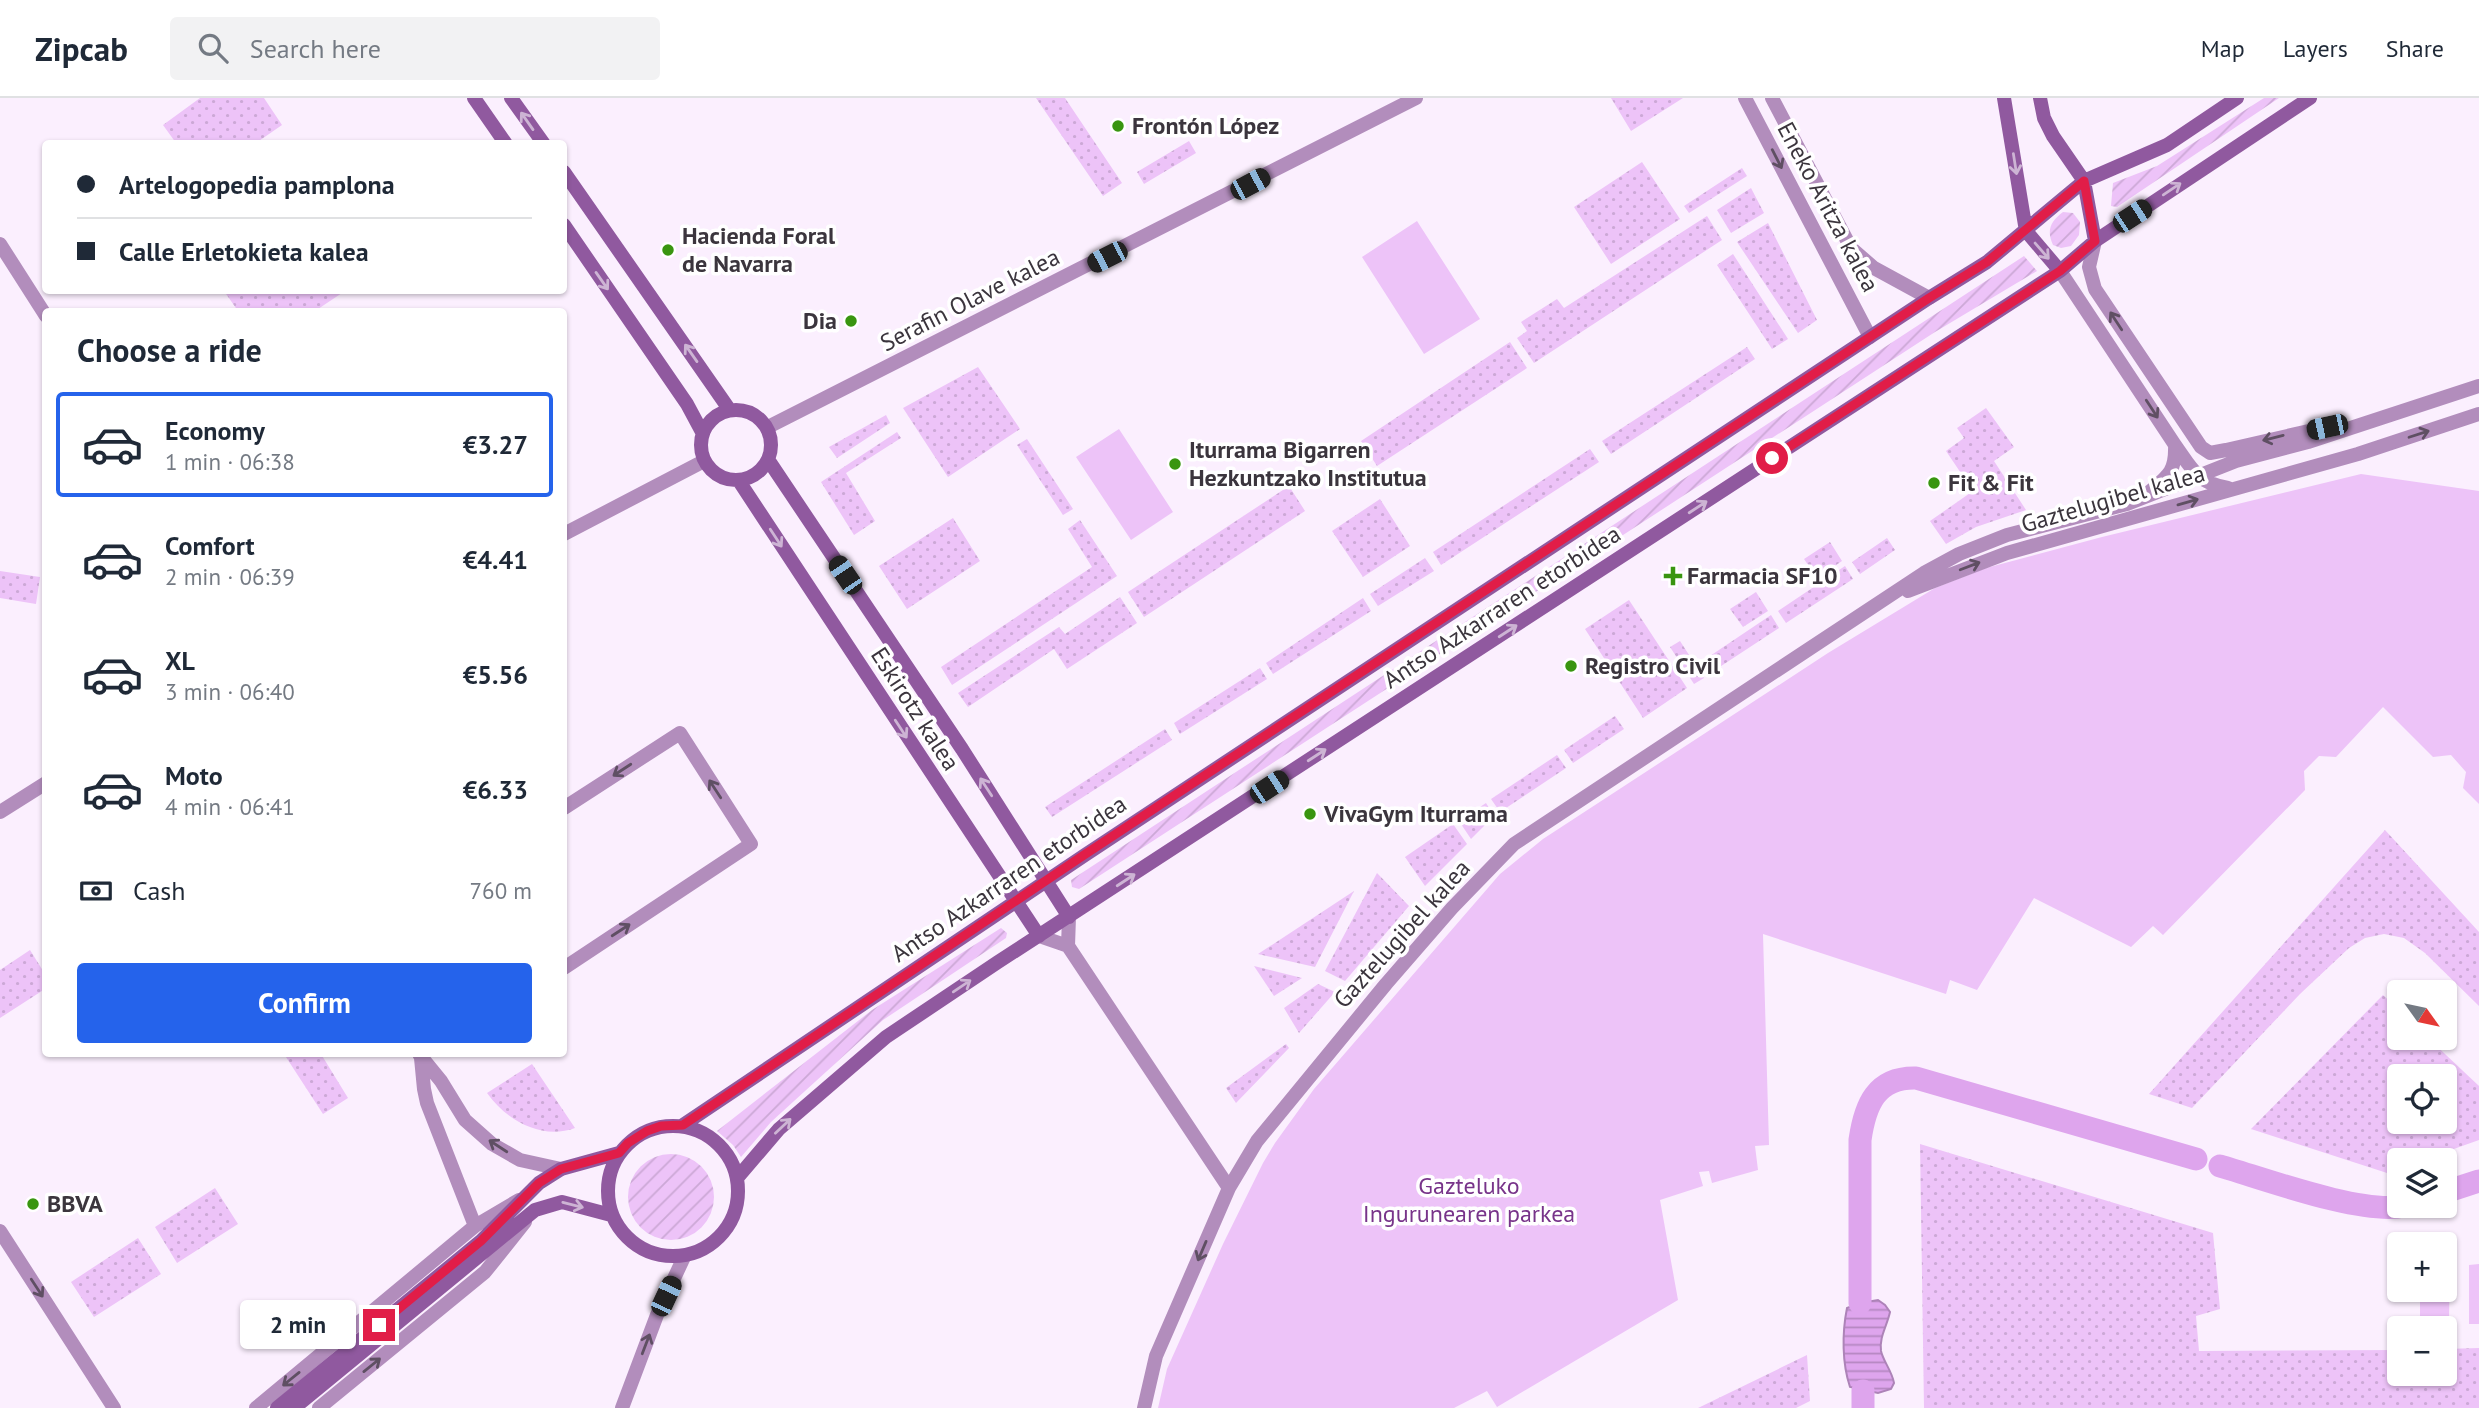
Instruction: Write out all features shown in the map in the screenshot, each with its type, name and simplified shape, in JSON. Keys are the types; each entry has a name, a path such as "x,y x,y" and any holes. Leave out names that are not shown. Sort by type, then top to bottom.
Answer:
{"main road":[{"path":"474,98 503,140"},
{"path":"511,98 541,140"},
{"path":"2004,98 2026,231 2060,271"},
{"path":"2040,98 2044,118 2053,136 2084,181 2095,241"},
{"name":"Antso Azkarraren etorbidea","path":"683,1125 1047,880 1987,262 2084,181 2167,145 2237,98"},
{"name":"Antso Azkarraren etorbidea","path":"738,1177 779,1129 886,1037 2060,271 2095,241 2310,98"},
{"path":"567,176 729,409"},
{"path":"567,229 687,404 702,432"},
{"path":"729,409 744,410 758,416 768,427 772,444 769,461 756,475 739,481 718,476 704,461 700,447 702,432 713,418 729,409"},
{"name":"Eskirotz kalea","path":"769,461 1069,917"},
{"name":"Eskirotz kalea","path":"739,481 1039,936"},
{"path":"683,1125 703,1132 729,1156 738,1177 737,1209 720,1238 706,1249 684,1257 651,1254 627,1239 611,1215 607,1186 609,1174 619,1153 628,1143 661,1126 683,1125"},
{"path":"277,1408 481,1241 539,1183 561,1169 619,1153"},
{"path":"294,1408 535,1210 562,1202 611,1215"}],"street":[{"name":"Serafin Olave kalea","path":"768,427 1155,233 1416,98"},
{"name":"Eneko Aritza kalea","path":"1745,98 1870,337"},
{"name":"Eneko Aritza kalea","path":"1772,98 1851,248 1874,268 1929,298"},
{"path":"2095,241 2089,267 2095,289 2192,436 2210,453 2327,427 2479,378"},
{"path":"0,244 42,310"},
{"path":"2060,271 2197,477 2212,485 2233,489"},
{"name":"Gaztelugibel kalea","path":"1144,1408 1156,1356 1229,1188 1257,1140 1451,908 1514,844 1924,573 1959,554 1995,539 2140,500 2236,461 2308,442 2479,386"},
{"name":"Gaztelugibel kalea","path":"1884,601 2007,553 2358,454 2479,414"},
{"path":"2140,500 2172,472 2176,461 2175,444"},
{"path":"567,532 704,461"},
{"path":"567,806 680,733 751,844 567,966"},
{"path":"0,812 42,786"},
{"path":"1069,917 1068,946 1229,1188"},
{"path":"1039,936 1068,946"},
{"path":"420,1057 427,1103 475,1226"},
{"path":"421,1057 441,1081 465,1120 492,1144 520,1160 561,1169"},
{"path":"256,1408 475,1226 526,1195"},
{"path":"319,1408 485,1272 535,1210"},
{"path":"0,1231 114,1408"},
{"path":"622,1408 657,1315 684,1257"}],"green space":[{"path":"200,98 264,98 282,125 260,140 174,140 163,125"},
{"path":"1036,98 1065,98 1122,183 1103,196"},
{"path":"1611,98 1683,98 1631,131"},
{"path":"2264,98 2279,98 2117,207 2111,206 2113,183 2157,166"},
{"path":"1189,141 1196,153 1144,184 1137,172"},
{"path":"1642,162 1680,219 1611,264 1574,207"},
{"path":"1742,168 1747,176 1689,213 1684,206"},
{"path":"1751,188 1764,213 1731,233 1717,210"},
{"path":"2063,212 2073,213 2080,222 2079,235 2071,246 2061,248 2053,245 2050,230 2055,219"},
{"path":"1707,216 1722,240 1534,363 1517,338 1527,331 1521,322 1557,299 1564,308"},
{"path":"1417,221 1480,319 1424,354 1362,257"},
{"path":"1768,223 1817,320 1798,333 1737,242"},
{"path":"1733,254 1788,339 1772,349 1717,265"},
{"path":"2024,256 2037,271 1935,332 1079,889 1072,887 1071,880"},
{"path":"226,294 340,294 320,308 236,308"},
{"path":"1510,342 1527,368 1377,466 1361,441"},
{"path":"1747,347 1755,359 1611,454 1602,441"},
{"path":"978,367 1020,429 948,477 903,408"},
{"path":"1986,408 2014,447 1994,461 2026,510 1976,527 1946,544 1930,521 1973,491 1946,451 1964,438 1957,428"},
{"path":"886,415 890,423 837,458 829,447"},
{"path":"1119,429 1173,512 1131,540 1076,457"},
{"path":"897,432 901,438 846,473 875,521 854,535 821,482"},
{"path":"1027,439 1073,509 1063,515 1017,445"},
{"path":"1590,449 1599,462 1441,565 1433,552"},
{"name":"Gazteluko Ingurunearen parkea","path":"2361,474 2479,491 2479,804 2463,788 2466,772 2451,755 2433,757 2383,707 2336,757 2319,756 2304,771 2305,790 2163,935 2153,926 2131,947 2034,898 1977,990 1950,980 1946,994 1763,934 1769,1145 1755,1146 1758,1170 1712,1183 1709,1171 1699,1172 1703,1186 1660,1200 1678,1300 1497,1407 1487,1391 1454,1408 1158,1408 1167,1369 1223,1244 1275,1143 1314,1089 1500,874 1543,839 1828,653 1935,588 1986,568"},
{"path":"1289,486 1305,511 1144,617 1128,592"},
{"path":"1380,499 1410,546 1363,577 1332,531"},
{"path":"953,518 980,561 907,609 879,566"},
{"path":"1080,520 1117,576 952,685 941,667 1092,567 1068,529"},
{"path":"1887,538 1895,550 1860,574 1852,562"},
{"path":"1830,542 1842,561 1817,578 1804,559"},
{"path":"1425,558 1434,571 1378,606 1370,594"},
{"path":"1845,566 1853,579 1786,623 1778,611"},
{"path":"0,571 40,577 36,604 0,598"},
{"path":"1756,592 1768,611 1743,627 1730,609"},
{"path":"1120,597 1137,623 1067,669 1054,649 968,707 958,693 1059,627 1065,634"},
{"path":"1363,598 1371,611 1273,674 1266,663"},
{"path":"1629,600 1687,688 1643,718 1585,629"},
{"path":"1771,615 1779,628 1712,672 1704,660"},
{"path":"1680,641 1704,678 1694,684 1670,647"},
{"path":"1260,668 1267,679 1180,734 1174,723"},
{"path":"1615,716 1624,729 1573,763 1564,750"},
{"path":"1165,729 1172,740 1052,817 1045,807"},
{"path":"1557,755 1566,768 1500,812 1491,799"},
{"path":"1486,803 1494,816 1471,839 1459,821"},
{"path":"1453,824 1467,844 1425,886 1405,857"},
{"path":"2385,830 2479,932 2479,1006 2457,984 2457,980 2453,980 2425,953 2404,938 2384,934 2365,938 2349,948 2300,994 2192,1108 2149,1094"},
{"path":"1377,873 1409,906 1345,981 1325,971"},
{"path":"1354,891 1315,967 1258,954"},
{"path":"1001,928 1007,933 1006,938 883,1020 771,1122 741,1157 733,1145 717,1131 872,1010"},
{"path":"30,950 42,969 42,991 0,1018 0,970"},
{"path":"1254,966 1302,978 1274,996"},
{"path":"1318,984 1335,992 1299,1033 1284,1008"},
{"path":"2383,995 2387,999 2387,1050 2441,1050 2456,1064 2387,1064 2387,1134 2457,1134 2457,1065 2479,1086 2479,1140 2457,1148 2387,1148 2387,1173 2251,1129"},
{"path":"1286,1044 1289,1048 1236,1103 1226,1088"},
{"path":"286,1057 323,1057 348,1098 323,1114"},
{"path":"532,1064 575,1128 550,1132 526,1126 505,1112 487,1093"},
{"path":"1920,1144 2213,1233 2220,1309 2196,1316 2199,1351 2387,1350 2387,1386 2457,1386 2457,1349 2479,1348 2479,1408 1924,1408"},
{"path":"671,1154 695,1161 707,1173 714,1197 707,1221 695,1233 671,1240 647,1233 635,1221 628,1197 635,1173 647,1161"},
{"path":"215,1188 238,1224 177,1263 155,1227"},
{"path":"138,1238 161,1274 94,1317 71,1282"},
{"path":"2479,1264 2479,1324 2469,1324 2469,1265"},
{"path":"2420,1302 2449,1302 2449,1316 2420,1316"},
{"path":"1807,1355 1810,1401 1796,1408 1698,1408"}],"shaded area":[{"path":"1878,1300 1890,1312 1881,1346 1894,1383 1891,1389 1878,1393 1850,1387 1845,1368 1844,1328 1847,1308"}],"waterway":[{"path":"1860,1303 1860,1140 1869,1105 1882,1088 1891,1082 1916,1078 2196,1159"},
{"path":"2220,1166 2339,1201 2387,1207"},
{"path":"2457,1188 2479,1181"},
{"path":"1863,1391 1863,1408"}],"place":[{"name":"Frontón López","path":"1118,126"},
{"name":"Hacienda Foral de Navarra","path":"668,250"},
{"name":"Dia","path":"851,321"},
{"name":"Iturrama Bigarren Hezkuntzako Institutua","path":"1175,464"},
{"name":"Fit & Fit","path":"1934,483"},
{"name":"Farmacia SF10","path":"1673,576"},
{"name":"Registro Civil","path":"1571,666"},
{"name":"VivaGym Iturrama","path":"1310,814"},
{"name":"BBVA","path":"33,1204"}],"route":[{"path":"379,1325 481,1241 539,1183 561,1169 619,1153 628,1143 647,1131 661,1126 683,1125 1084,855 1987,262 2084,181 2095,241 2060,271 1772,458"}]}
